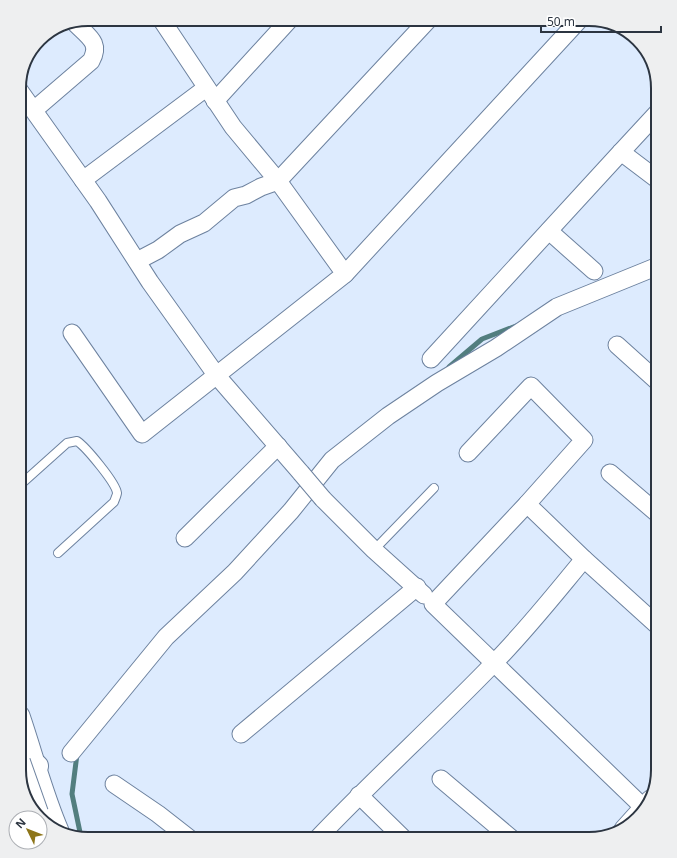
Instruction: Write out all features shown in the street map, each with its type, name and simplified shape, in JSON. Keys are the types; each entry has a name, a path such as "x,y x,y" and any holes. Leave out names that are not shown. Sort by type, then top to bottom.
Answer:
{"main road":[{"path":"26,766 43,810"}],"street":[{"path":"166,26 233,127 278,181 345,274"},
{"path":"83,180 210,94 283,26"},
{"path":"137,261 158,250 180,234 204,223 234,198 246,195 261,187 278,181 422,26"},
{"path":"72,332 142,434 345,274 574,26"},
{"path":"34,110 91,61 96,52 95,45 79,27"},
{"path":"26,99 217,376 323,499 374,550 417,587 432,604 494,664 643,799"},
{"path":"431,359 651,120"},
{"path":"621,152 651,175"},
{"path":"549,231 594,271"},
{"path":"71,753 85,738 166,636 235,572 291,511 332,460 388,416 437,383 496,348 557,307 651,269"},
{"path":"617,345 651,376"},
{"path":"432,604 527,504 584,440 531,386 468,452"},
{"path":"185,538 278,446"},
{"path":"610,473 651,508"},
{"path":"527,504 584,559 651,620"},
{"path":"324,832 359,795 424,734 494,664 584,559"},
{"path":"241,734 417,587"},
{"path":"441,779 504,832"},
{"path":"114,784 158,814 181,832"},
{"path":"359,795 397,832"}],"lane":[{"path":"26,480 67,443 77,441 85,446 114,485 117,493 114,502 58,553"},
{"path":"374,550 434,488"}],"waterway":[{"path":"449,367 482,339 516,326"},
{"path":"77,754 72,794 80,831"}]}
